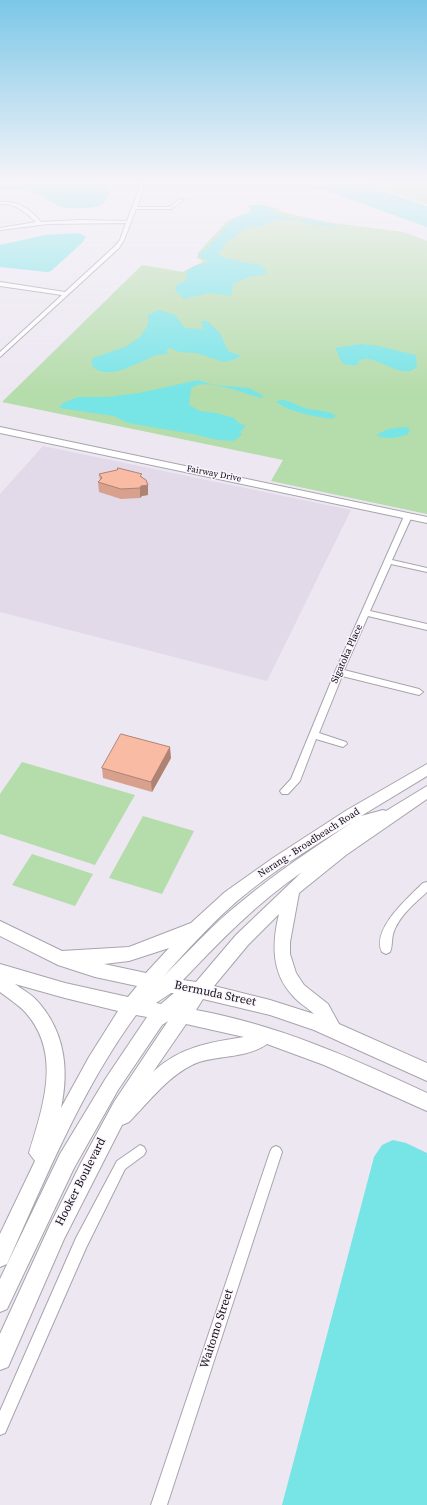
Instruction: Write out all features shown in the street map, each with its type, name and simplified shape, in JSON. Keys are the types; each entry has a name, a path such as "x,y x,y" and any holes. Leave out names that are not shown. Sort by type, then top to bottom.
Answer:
{"main road":[{"name":"Nerang - Broadbeach Road","path":"133,1007 151,981 178,948 230,898 279,861 427,769"},
{"path":"333,1029 322,1010 297,989 283,962 281,940 292,890 346,847 427,792"},
{"path":"0,1257 74,1098 98,1057 133,1007 159,992 217,933 273,885 365,821 394,814"},
{"name":"Hooker Boulevard","path":"0,1359 51,1242 105,1134 142,1073 200,990 234,949 292,890"},
{"name":"Bermuda Street","path":"0,928 58,958 86,967 200,990 267,1006 333,1029 427,1072"},
{"path":"58,958 104,957 134,953 199,928"},
{"path":"0,971 56,988 133,1007 205,1019 266,1034 347,1064 427,1102"},
{"path":"0,981 25,999 40,1018 52,1041 56,1060 57,1086 54,1105 22,1209"},
{"path":"0,1302 76,1144 130,1055 153,1022 163,1012 179,999 200,990"},
{"path":"105,1134 146,1091 178,1064 194,1056 210,1051 252,1044 266,1034"}],"street":[{"path":"0,355 111,252"},
{"path":"0,284 66,294"},
{"name":"Fairway Drive","path":"0,430 427,520"},
{"name":"Sigatoka Place","path":"285,791 295,781 312,735 408,516"},
{"path":"388,561 427,570"},
{"path":"365,613 427,627"},
{"path":"339,672 419,692"},
{"path":"312,735 343,744"},
{"path":"386,949 387,936 391,926 404,908 427,886"},
{"path":"0,1428 81,1243 121,1165 140,1151"},
{"name":"Waitomo Street","path":"158,1505 276,1152"}],"shaded area":[{"path":"43,446 351,510 267,681 0,612 0,494"}],"green space":[{"path":"427,252 427,514 271,481 283,460 2,402 142,265 183,272 203,261 197,258 198,253"},
{"path":"22,762 135,795 95,865 0,834 0,794"},
{"path":"143,816 194,831 162,894 109,878"},
{"path":"32,854 93,874 75,906 12,885"}],"water":[{"path":"0,252 72,252 51,271 47,272 0,267"},
{"path":"219,252 218,254 221,256 238,261 259,264 266,270 266,274 249,277 233,284 231,296 209,293 183,299 175,289 178,284 186,281 187,271 194,266 209,262 199,257 200,253"},
{"path":"159,310 175,315 185,328 203,329 201,321 207,321 220,333 228,351 241,356 224,362 196,353 179,352 170,348 166,351 169,353 154,356 124,369 108,372 94,368 91,362 93,358 125,347 140,337 148,325 148,315"},
{"path":"361,344 378,346 416,355 417,366 411,371 404,371 365,359 359,361 357,365 347,365 342,361 335,348"},
{"path":"198,380 214,385 197,385 191,389 189,405 200,411 216,413 234,418 240,424 245,425 245,427 240,432 242,435 233,441 218,440 193,434 128,423 114,416 59,408 63,403 78,397 107,397 139,393"},
{"path":"215,385 249,388 262,395 263,398"},
{"path":"281,400 288,401 308,409 330,413 336,416 332,419 289,409 276,402"},
{"path":"404,427 410,428 408,434 401,437 383,438 376,435 388,429"},
{"path":"393,1140 406,1143 427,1153 427,1505 282,1505 374,1157 382,1145"}],"building":[{"path":"118,468 142,474 140,476 146,480 148,485 141,486 140,488 121,489 98,482 102,478 99,474 117,470"},
{"path":"121,734 170,747 151,782 102,768"}]}
